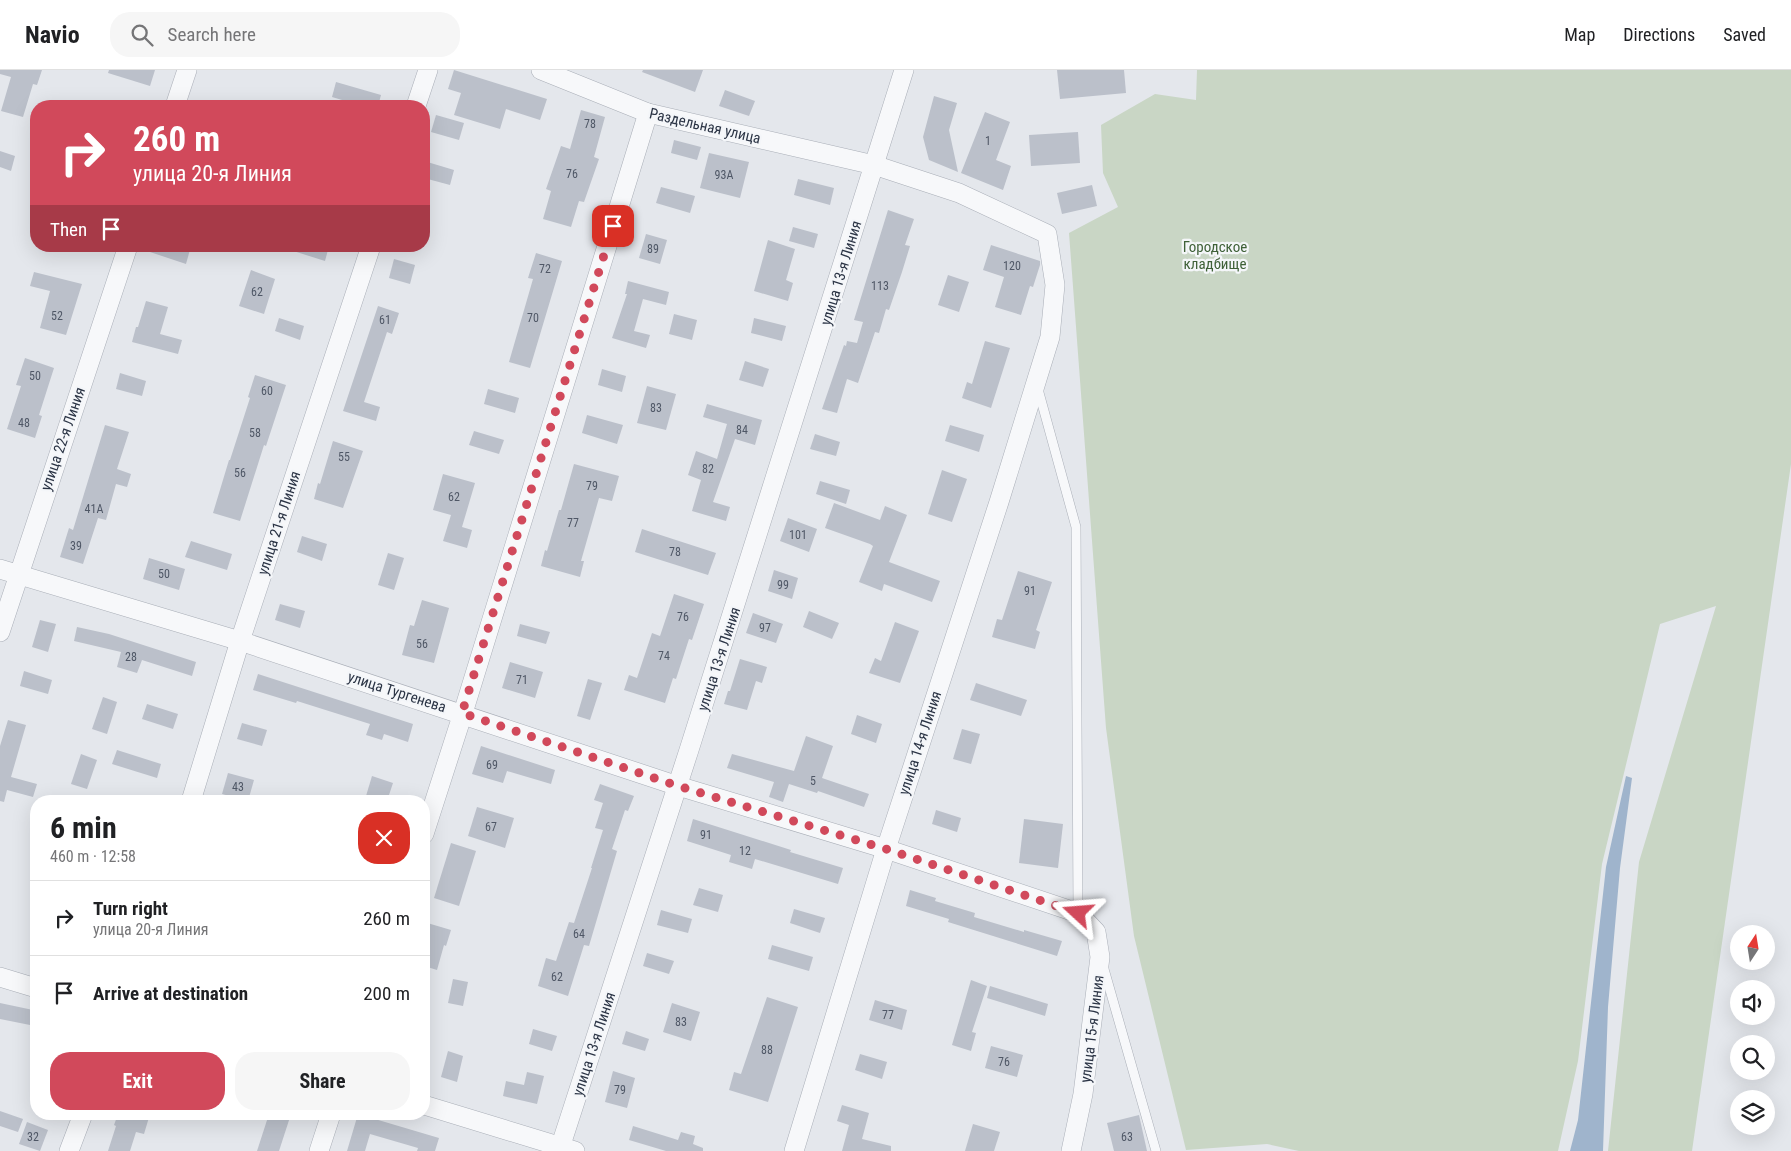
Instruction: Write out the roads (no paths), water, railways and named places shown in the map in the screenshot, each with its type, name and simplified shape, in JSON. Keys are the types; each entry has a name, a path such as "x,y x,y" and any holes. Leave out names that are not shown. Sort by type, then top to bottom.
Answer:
{"street":[{"path":"177,100 187,70"},
{"path":"418,100 428,70"},
{"name":"Раздельная улица","path":"542,70 648,113 874,165 960,193 1047,234 1055,285 1050,337"},
{"name":"улица 13-я Линия","path":"565,1150 904,70"},
{"path":"430,815 648,113"},
{"name":"улица 22-я Линия","path":"0,632 9,572 126,252"},
{"name":"улица 21-я Линия","path":"193,795 240,641 370,252"},
{"name":"улица 14-я Линия","path":"794,1151 886,849 996,512 1050,337"},
{"name":"улица Тургенева","path":"9,572 240,641 678,786 886,849 1078,913"},
{"name":"улица 15-я Линия","path":"1071,1151 1083,1094 1100,957 1096,932 1078,913"},
{"path":"0,977 30,986"},
{"path":"430,1107 565,1150"},
{"path":"70,1151 81,1120"},
{"path":"319,1151 330,1120"}],"lane":[{"path":"1036,382 1076,527 1078,913"},
{"path":"1100,957 1156,1151"}],"water":[{"path":"1626,776 1632,778 1620,868 1608,1007 1603,1151 1570,1151 1578,1120 1606,867"}],"park label":[{"name":"Городское кладбище","path":"1215,256"}]}
